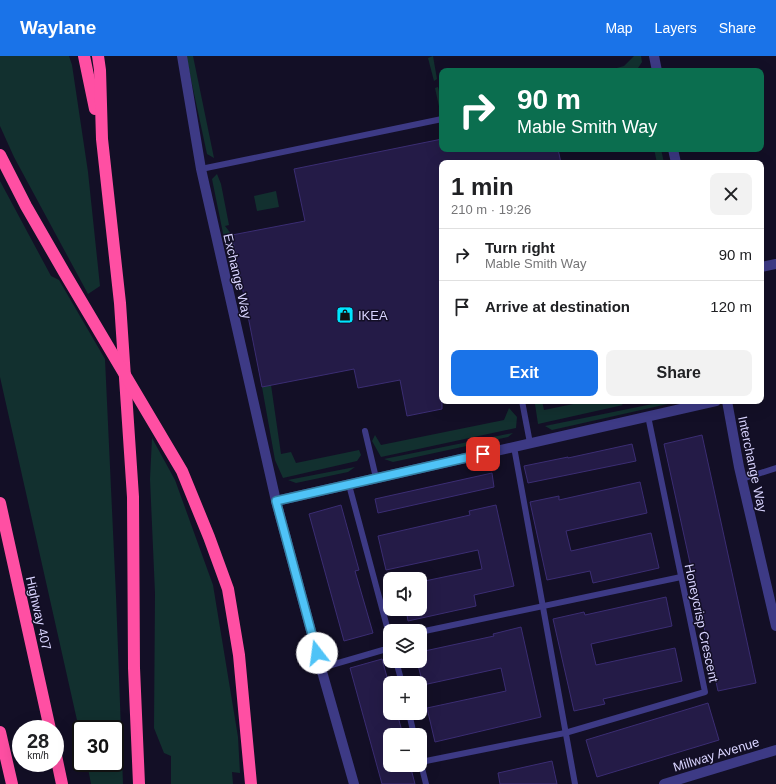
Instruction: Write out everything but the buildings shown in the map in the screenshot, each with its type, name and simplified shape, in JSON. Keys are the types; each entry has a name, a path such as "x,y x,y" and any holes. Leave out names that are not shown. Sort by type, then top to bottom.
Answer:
{"highway":[{"path":"84,56 102,140"},
{"path":"98,56 100,70 102,140 120,303 133,497 134,668 139,784"},
{"path":"0,155 26,206 64,272 182,471 210,538 228,589 239,655 251,784"},
{"name":"Highway 407","path":"0,503 48,720"},
{"path":"0,732 12,784"},
{"path":"59,772 62,784"}],"street":[{"name":"Exchange Way","path":"182,56 201,169 276,501 354,784"},
{"path":"654,56 657,68"},
{"path":"764,266 776,264"},
{"path":"276,501 702,404"},
{"name":"Interchange Way","path":"728,404 742,479 776,626"},
{"name":"Millway Avenue","path":"664,784 776,750"}],"lane":[{"path":"201,169 439,120"},
{"path":"523,404 530,443"},
{"name":"Honeycrisp Crescent","path":"566,733 705,692 648,416"},
{"path":"365,430 376,478"},
{"path":"514,447 574,784"},
{"path":"742,479 776,468"},
{"path":"349,485 386,624"},
{"path":"427,631 681,576"},
{"path":"321,668 383,650"},
{"path":"427,759 566,733"},
{"path":"423,772 426,784"}],"green space":[{"path":"0,56 69,56 72,65 88,172 100,286 88,294 14,157 0,126"},
{"path":"186,56 193,56 214,158 207,154"},
{"path":"433,56 437,79 434,81 428,58"},
{"path":"634,56 641,56 642,62 638,68 617,68 624,66"},
{"path":"438,87 439,91 439,106 435,88"},
{"path":"655,152 662,152 663,160 656,160"},
{"path":"217,174 221,184 229,225 225,226 232,235 237,262 229,263 212,179"},
{"path":"0,181 51,276 59,280 105,359 121,720 77,720 0,377"},
{"path":"276,191 279,207 257,211 254,196"},
{"path":"271,385 281,454 291,452 296,463 359,450 361,455 357,461 283,478 275,460 262,387"},
{"path":"535,404 543,404 544,410 573,404 623,405 538,424"},
{"path":"652,404 668,404 552,430 545,426"},
{"path":"509,408 517,417 516,428 381,457 372,441 375,435 381,445 504,420"},
{"path":"513,433 508,437 393,462 384,459"},
{"path":"152,438 175,480 213,585 238,737 240,773 232,772 233,784 171,784 171,756 164,753 154,728 155,593 150,479"},
{"path":"355,467 348,472 296,483 288,480"},
{"path":"89,772 123,772 123,784 91,784"}],"place":[{"name":"IKEA","path":"345,315"}],"route":[{"path":"317,653 276,501 483,454"}]}
